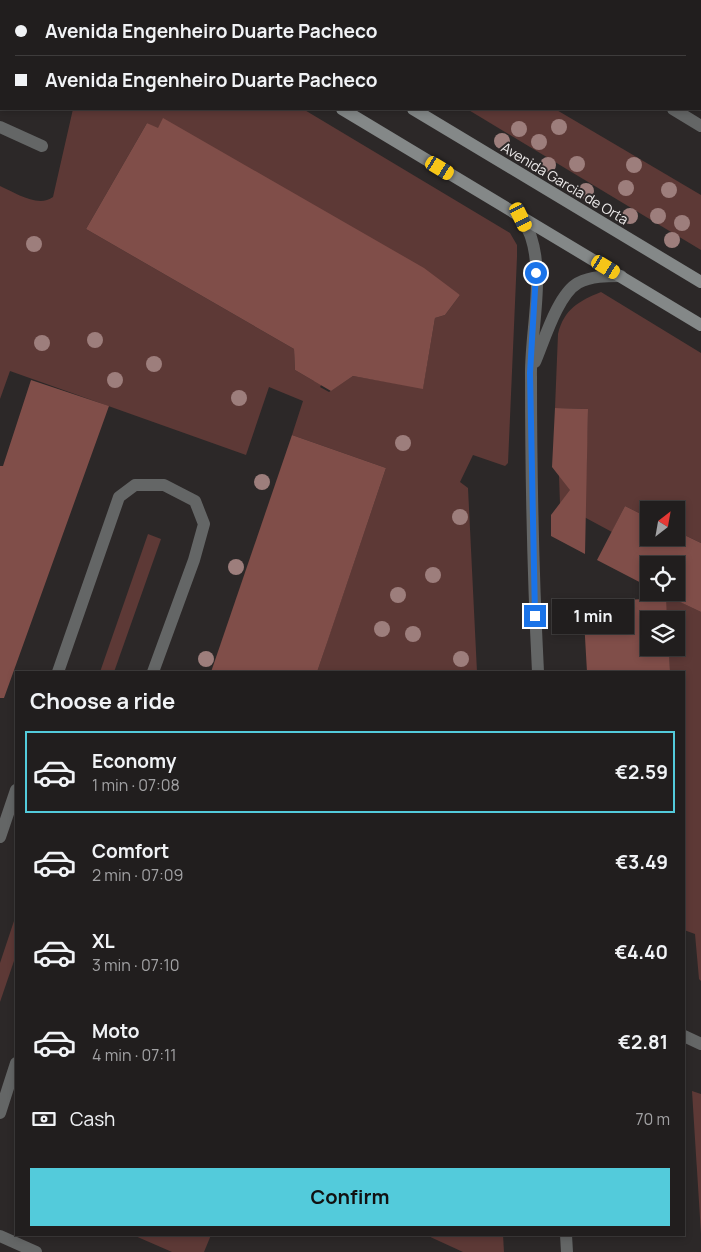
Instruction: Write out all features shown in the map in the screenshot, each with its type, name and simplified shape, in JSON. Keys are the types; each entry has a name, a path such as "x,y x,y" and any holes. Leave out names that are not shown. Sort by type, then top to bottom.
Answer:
{"main road":[{"path":"344,110 701,324"},
{"name":"Avenida Garcia de Orta","path":"415,110 701,282"}],"street":[{"path":"675,110 701,126"},
{"path":"0,127 42,146"},
{"path":"521,217 531,237 535,259 536,287 530,373 533,578 538,671"},
{"path":"530,373 555,313 570,290 577,284 598,276 621,276"},
{"path":"58,671 119,497 135,485 164,485 195,501 204,524 194,560 153,671"},
{"path":"1,831 15,793"},
{"path":"685,1036 701,1044"},
{"path":"0,1113 15,1066"},
{"path":"0,1236 36,1252"},
{"path":"566,1236 567,1252"}],"shaded area":[{"path":"73,110 305,110 510,233 517,245 517,257 508,463 505,466 473,455 460,482 468,488 477,671 317,671 386,468 292,435 303,401 269,387 246,455 10,371 0,399 0,186 27,198 41,201 53,197","holes":["147,123 460,295 445,315 435,318 423,388 353,376 329,392 320,387 326,378 314,381 295,370 294,349 86,229"]},
{"path":"469,110 557,110 701,195 701,250"},
{"path":"601,292 701,353 701,543 685,535 685,501 640,501 640,514 625,506 612,532 560,504 559,476 586,475 588,409 555,408 558,334 568,312 586,299"},
{"path":"148,534 161,539 114,671 100,671"},
{"path":"665,601 678,601 701,612 701,981 699,979 695,934 685,930 685,671 670,671 669,656 685,656 685,611 666,611"},
{"path":"15,918 15,958 0,1002 0,963"},
{"path":"692,1091 701,1094 701,1234"},
{"path":"135,1236 211,1236 204,1252 172,1252"},
{"path":"428,1236 503,1236 504,1252 463,1252"}],"building":[{"path":"163,118 424,268 460,295 445,315 435,318 423,389 353,376 331,391 295,370 294,349 86,229 147,123 158,128"},
{"path":"31,380 109,406 4,698 0,698 0,466 3,466"},
{"path":"555,408 588,409 585,554 551,536 551,515 570,490 552,467"},
{"path":"292,435 386,468 317,671 211,671"},
{"path":"625,506 640,514 640,546 685,546 685,535 701,543 701,612 678,601 685,601 685,556 640,556 640,582 597,560"},
{"path":"640,599 640,601 666,601 667,611 640,611 640,656 669,656 670,671 587,671 583,602"}],"route":[{"path":"535,616 530,373 536,273"}]}
